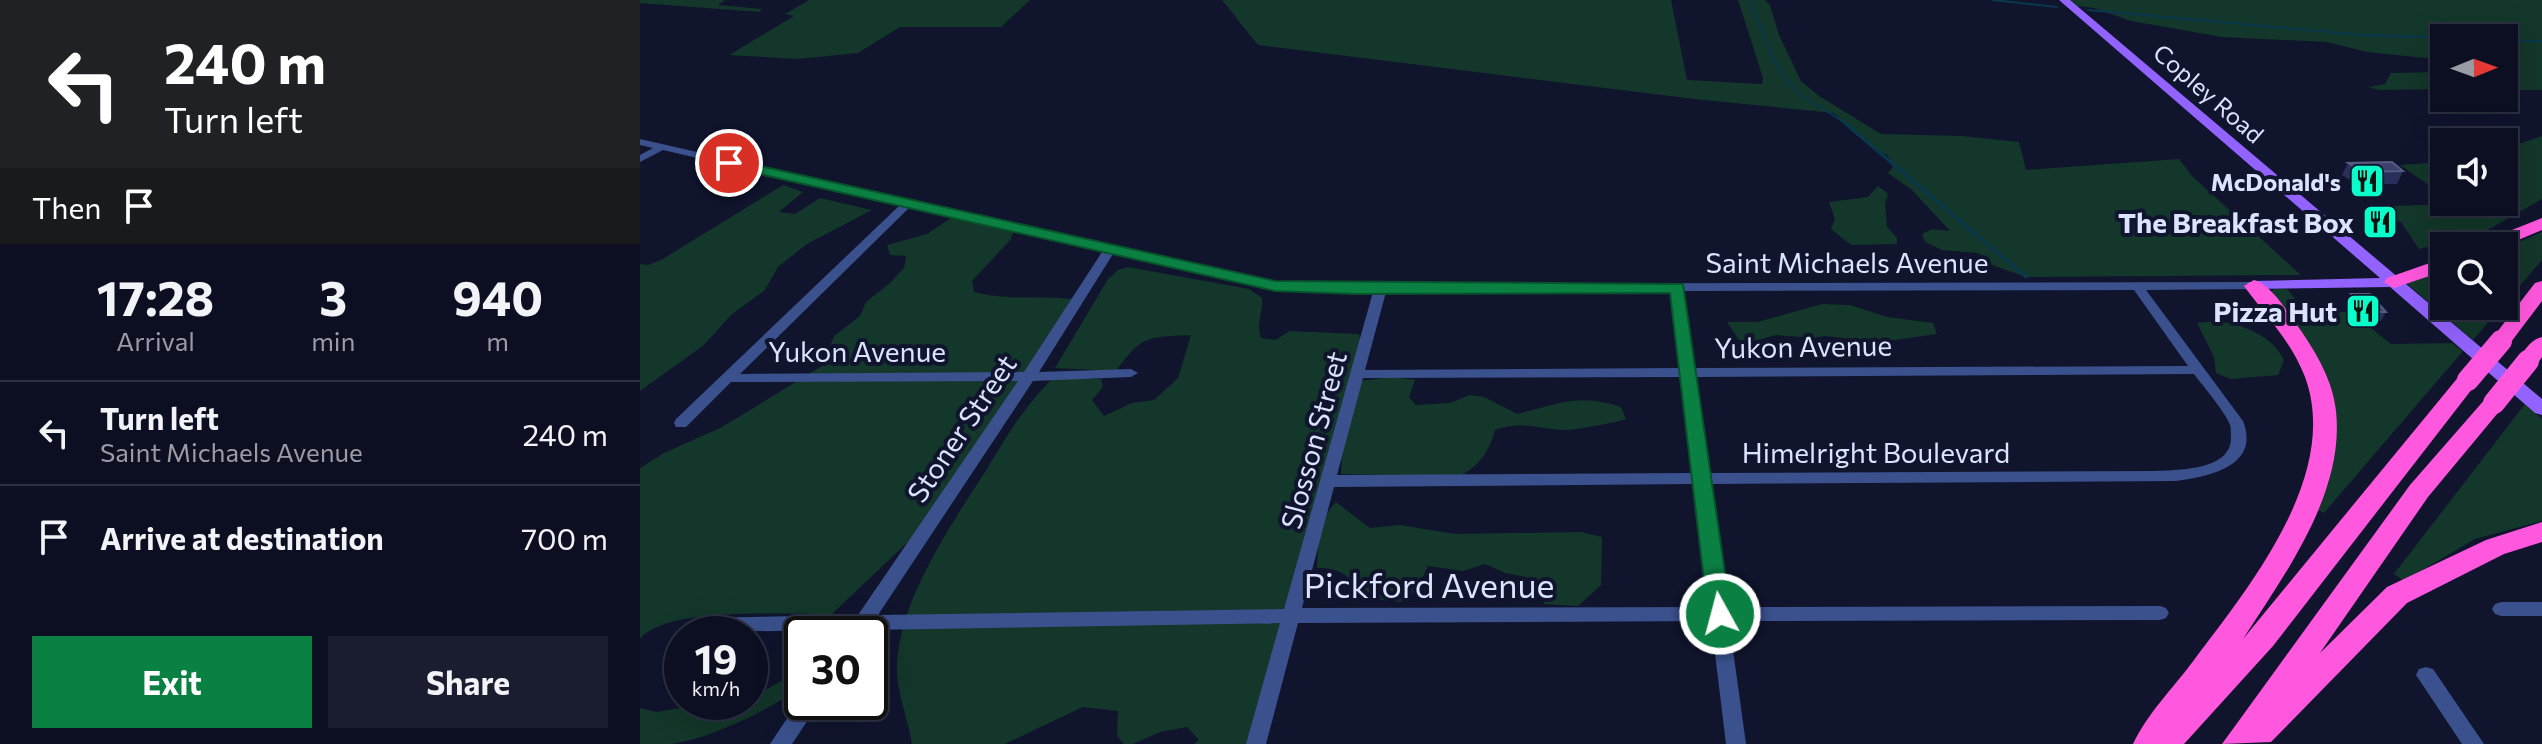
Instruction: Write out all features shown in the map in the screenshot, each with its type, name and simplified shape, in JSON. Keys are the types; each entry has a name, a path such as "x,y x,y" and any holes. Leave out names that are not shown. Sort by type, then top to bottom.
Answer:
{"highway":[{"path":"2518,233 2542,223"},
{"path":"2394,282 2430,269"},
{"path":"2149,744 2256,597 2298,527 2323,453 2325,411 2312,367 2289,327 2254,286"},
{"path":"2164,744 2263,637 2542,287"},
{"path":"2238,744 2419,491 2542,343"},
{"path":"2248,744 2397,595 2495,547 2542,532"}],"main road":[{"name":"Copley Road","path":"2064,0 2542,409"},
{"path":"2254,286 2394,282"}],"street":[{"name":"Saint Michaels Avenue","path":"640,142 1275,286 1380,289 2026,284 2254,286"},
{"path":"640,159 662,147"},
{"path":"681,423 909,202"},
{"name":"Stoner Street","path":"866,616 1030,374 1109,250"},
{"path":"2137,286 2200,370"},
{"path":"1677,288 1736,744"},
{"name":"Slosson Street","path":"1256,744 1380,289"},
{"name":"Yukon Avenue","path":"1358,374 2200,370"},
{"name":"Himelright Boulevard","path":"1329,481 2199,474 2215,469 2227,460 2239,439 2238,425 2200,370"},
{"name":"Yukon Avenue","path":"727,378 980,378 1131,373"},
{"path":"2501,609 2542,609"},
{"name":"Pickford Avenue","path":"888,626 1291,617 2160,613"},
{"path":"2426,675 2474,744"},
{"path":"780,744 797,720"}],"green space":[{"path":"640,0 725,0 718,5 762,9 760,12 640,3"},
{"path":"809,0 1030,0 1001,27 900,27 858,53 798,59 729,55 794,16 785,14"},
{"path":"1222,0 1671,0 1687,80 1762,84 1763,78 1738,0 1765,0 1770,5 1779,35 1801,81 1819,96 1881,134 1961,136 2019,142 2026,170 2179,159 2193,177 2301,275 2026,277 1992,265 1978,253 1942,250 1925,242 1922,234 1932,229 1950,231 1912,190 1888,173 1893,167 1888,156 1866,143 1834,113 1694,99 1258,45"},
{"path":"2070,0 2542,0 2542,90 2518,90 2518,24 2430,24 2430,59 2367,52 2327,42 2222,37 2131,21 2094,8 2077,6"},
{"path":"2430,72 2430,89 2379,90 2368,87 2385,84 2391,73"},
{"path":"2542,136 2542,199 2518,213 2518,144"},
{"path":"2430,163 2430,186 2400,165"},
{"path":"783,185 803,192 779,212 795,214 820,198 872,210 807,244 778,267 765,290 731,315 704,345 640,391 640,264 648,265 661,260"},
{"path":"1878,186 1888,194 1885,204 1887,227 1897,238 1897,244 1851,245 1831,229 1835,219 1829,202 1868,197"},
{"path":"2430,205 2430,216 2512,216 2484,232 2430,232 2430,246 2419,249 2401,222 2367,207"},
{"path":"954,216 1014,230 1011,239 972,281 974,292 1073,299 1041,351 912,538 832,614 664,616 664,625 640,639 640,468 664,453 722,427 822,366 834,336 860,316 866,302 904,268 906,256 890,255 887,245 927,234"},
{"path":"2542,232 2542,260 2518,288 2518,242"},
{"path":"1128,267 1249,289 1262,298 1261,338 1276,340 1289,331 1359,334 1361,343 1248,744 1194,744 1199,740 1187,727 1124,744 1117,736 1118,711 1083,707 1005,744 912,744 897,676 900,641 907,615 943,539 1024,411 1053,378 1101,379 1103,387 1092,400 1104,416 1132,403 1154,400 1178,378 1191,335 1147,340 1133,350 1116,371 1055,368 1108,279 1118,270"},
{"path":"2430,275 2430,303 2406,283"},
{"path":"2274,289 2287,289 2306,312 2351,312 2391,344 2452,343 2463,351 2324,513 2316,509 2329,482 2335,427 2268,295"},
{"path":"1822,304 1850,305 1887,317 1933,323 1937,334 1881,342 1776,335 1751,342 1739,340 1727,322 1757,322"},
{"path":"2449,320 2490,320 2473,340"},
{"path":"2215,321 2246,328 2264,337 2284,360 2278,375 2231,379 2216,373 2214,357 2197,323"},
{"path":"1393,377 1415,380 1409,397 1416,405 1450,403 1470,395 1484,397 1517,414 1579,400 1621,407 1626,419 1566,430 1517,425 1495,430 1483,457 1460,476 1341,474 1342,456 1360,381"},
{"path":"2525,404 2542,419 2542,521 2475,539 2404,581 2394,574"},
{"path":"1336,502 1370,528 1400,525 1455,534 1581,532 1602,537 1601,585 1578,606 1544,604 1536,579 1505,573 1485,564 1463,571 1428,566 1417,590 1401,602 1378,599 1336,570 1317,568 1323,524"},
{"path":"784,679 784,698 768,708 768,689"},
{"path":"640,708 664,711 664,720 743,720 687,741 640,744"}],"building":[{"path":"2392,162 2403,171 2363,172 2348,163"},
{"path":"2351,294 2370,294 2386,312 2371,312"}],"waterway":[{"path":"1749,0 1783,76 1807,99 1848,126"},
{"path":"1993,0 2057,7"},
{"path":"2088,10 2362,35 2430,37"},
{"path":"2518,40 2542,41"},
{"path":"1846,124 2026,277"}],"place":[{"name":"McDonald's","path":"2367,181"},
{"name":"The Breakfast Box","path":"2380,222"},
{"name":"Pizza Hut","path":"2363,311"}],"route":[{"path":"729,163 1275,286 1356,289 1677,288 1720,614"}]}
